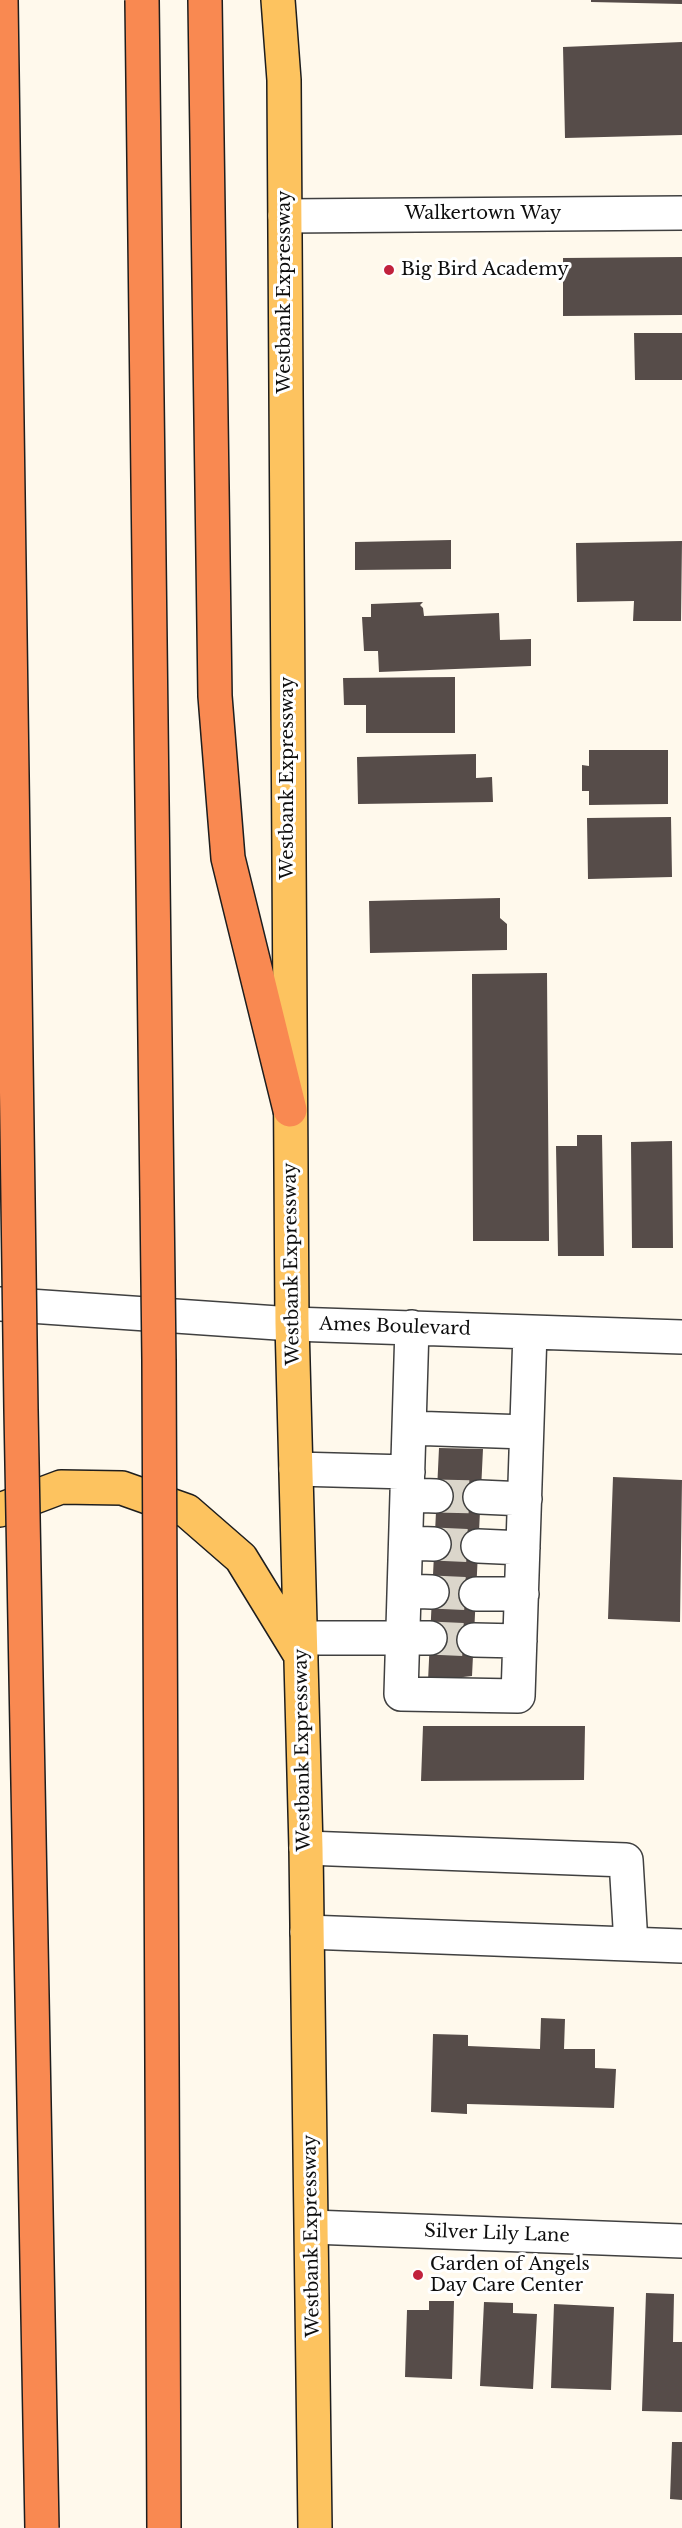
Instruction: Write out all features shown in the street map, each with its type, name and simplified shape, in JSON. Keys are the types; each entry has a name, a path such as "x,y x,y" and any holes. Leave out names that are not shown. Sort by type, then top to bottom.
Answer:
{"highway":[{"path":"1,0 21,1386 42,2528"},
{"path":"142,0 159,1360 164,2528"},
{"path":"205,0 215,696 228,858 290,1110"}],"main road":[{"name":"Westbank Expressway","path":"278,0 284,80 292,1324 306,1848 315,2528"},
{"path":"0,1510 61,1487 122,1488 187,1511 241,1558 301,1648"}],"street":[{"name":"Walkertown Way","path":"285,216 682,213"},
{"name":"Ames Boulevard","path":"0,1304 292,1324 682,1337"},
{"path":"412,1327 410,1428 417,1487 420,1543 417,1638 401,1694 518,1696 530,1332"},
{"path":"410,1428 526,1432"},
{"path":"296,1469 417,1487"},
{"path":"480,1497 525,1499"},
{"path":"478,1546 523,1548"},
{"path":"476,1594 522,1594"},
{"path":"301,1648 417,1638"},
{"path":"474,1640 520,1641"},
{"path":"306,1848 626,1860 631,1944"},
{"path":"307,1932 682,1946"},
{"name":"Silver Lily Lane","path":"312,2227 682,2241"}],"building":[{"path":"591,0 682,0 682,4 591,2"},
{"path":"682,42 682,135 565,138 563,47"},
{"path":"682,257 682,315 563,316 563,258"},
{"path":"634,333 682,333 682,380 635,380"},
{"path":"451,540 451,569 355,570 355,542"},
{"path":"682,541 681,621 633,621 634,601 577,602 576,543"},
{"path":"423,602 420,605 424,616 499,613 500,640 531,639 531,666 379,672 378,651 364,651 362,617 371,617 371,604"},
{"path":"455,677 455,733 366,733 366,705 344,705 343,678"},
{"path":"589,750 668,750 668,804 589,805 589,791 582,791 582,765 589,766"},
{"path":"476,754 476,778 492,777 493,802 358,804 357,757"},
{"path":"671,817 672,877 588,879 587,818"},
{"path":"500,898 500,918 507,924 507,950 370,953 369,901"},
{"path":"547,973 549,1241 473,1241 472,974"},
{"path":"577,1135 602,1135 604,1256 558,1256 556,1146 577,1146"},
{"path":"672,1141 673,1248 632,1248 631,1142"},
{"path":"439,1448 483,1449 472,1676 428,1681"},
{"path":"613,1477 682,1480 680,1622 608,1619"},
{"path":"423,1726 585,1726 584,1780 421,1781"},
{"path":"541,2018 565,2019 564,2049 595,2049 595,2068 616,2069 614,2108 467,2104 467,2114 431,2112 433,2034 468,2035 468,2046 540,2049"},
{"path":"646,2293 674,2294 673,2342 682,2342 682,2412 642,2411"},
{"path":"429,2301 454,2301 452,2379 405,2377 407,2310 429,2310"},
{"path":"484,2302 513,2303 513,2313 537,2314 533,2389 480,2386"},
{"path":"554,2304 614,2307 611,2390 551,2388"},
{"path":"672,2442 682,2442 682,2500 670,2499"}],"tunnel":[{"path":"436,1496 480,1497"},
{"path":"434,1544 478,1546"},
{"path":"432,1592 476,1594"},
{"path":"430,1638 474,1640"}],"place":[{"name":"Big Bird Academy","path":"389,270"},
{"name":"Garden of Angels Day Care Center","path":"418,2275"}]}
